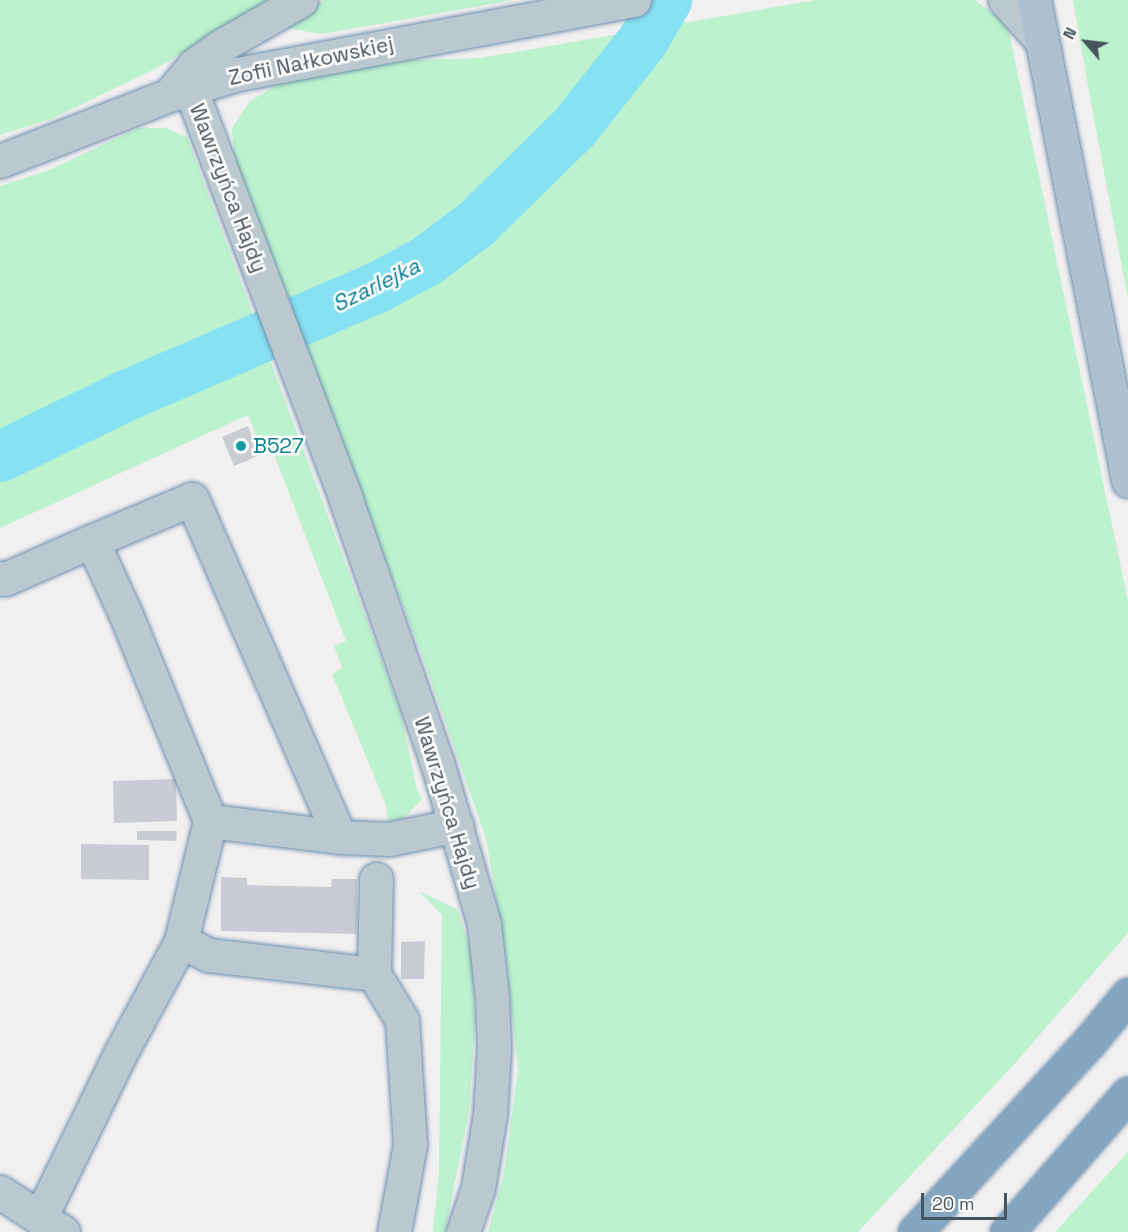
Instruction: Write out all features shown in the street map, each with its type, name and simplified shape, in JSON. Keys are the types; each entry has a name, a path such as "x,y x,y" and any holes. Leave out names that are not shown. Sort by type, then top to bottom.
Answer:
{"highway":[{"path":"915,1232 1090,1041 1128,995"},
{"path":"1007,1232 1124,1098"}],"main road":[{"path":"1034,0 1128,480"}],"street":[{"path":"179,92 194,65 221,46 301,0"},
{"name":"Zofii Nałkowskiej","path":"0,161 179,92 302,60 634,0"},
{"path":"1005,0 1042,41"},
{"name":"Wawrzyńca Hajdy","path":"179,92 266,288 345,497 457,825 484,924 492,998 494,1048 490,1114 479,1177 463,1232"},
{"path":"0,578 5,579 192,499 340,837"},
{"path":"0,1192 51,1225 120,1054 181,941 210,821 126,615 92,541"},
{"path":"210,821 340,837 389,839 457,825"},
{"path":"376,879 374,974 402,1020 410,1145 394,1232"},
{"path":"181,941 209,955 374,974"}],"green space":[{"path":"0,0 279,0 155,69 51,119 0,135"},
{"path":"323,0 514,0 322,34 286,28"},
{"path":"816,0 974,0 1007,23 1128,601 1128,933 1017,1061 858,1232 488,1232 504,1174 518,1070 506,955 486,838 423,658 235,166 232,128 250,101 279,84 382,61 480,58"},
{"path":"1073,0 1128,0 1128,299 1091,103"},
{"path":"138,128 165,128 187,137 400,710 417,790 422,799 403,819 388,821 386,805 332,674 342,668 334,646 346,641 272,449 262,451 248,415 0,528 0,186 49,170"},
{"path":"419,891 458,910 472,956 475,1025 469,1112 445,1232 433,1232 439,1171 442,915"},
{"path":"1128,1152 1128,1232 1055,1232"}],"building":[{"name":"B527","path":"248,426 260,455 234,466 222,437"},
{"path":"176,779 177,821 114,823 113,781"},
{"path":"137,831 177,831 176,841 137,840"},
{"path":"81,844 149,845 149,880 81,879"},
{"path":"221,877 247,878 247,885 331,887 332,879 357,879 357,934 221,931"},
{"path":"425,941 424,979 401,979 401,942"}],"waterway":[{"name":"Szarlejka","path":"0,456 126,395 377,287 427,260 475,224 574,127 642,41 666,0"}],"place":[{"name":"B527","path":"241,446"}]}
